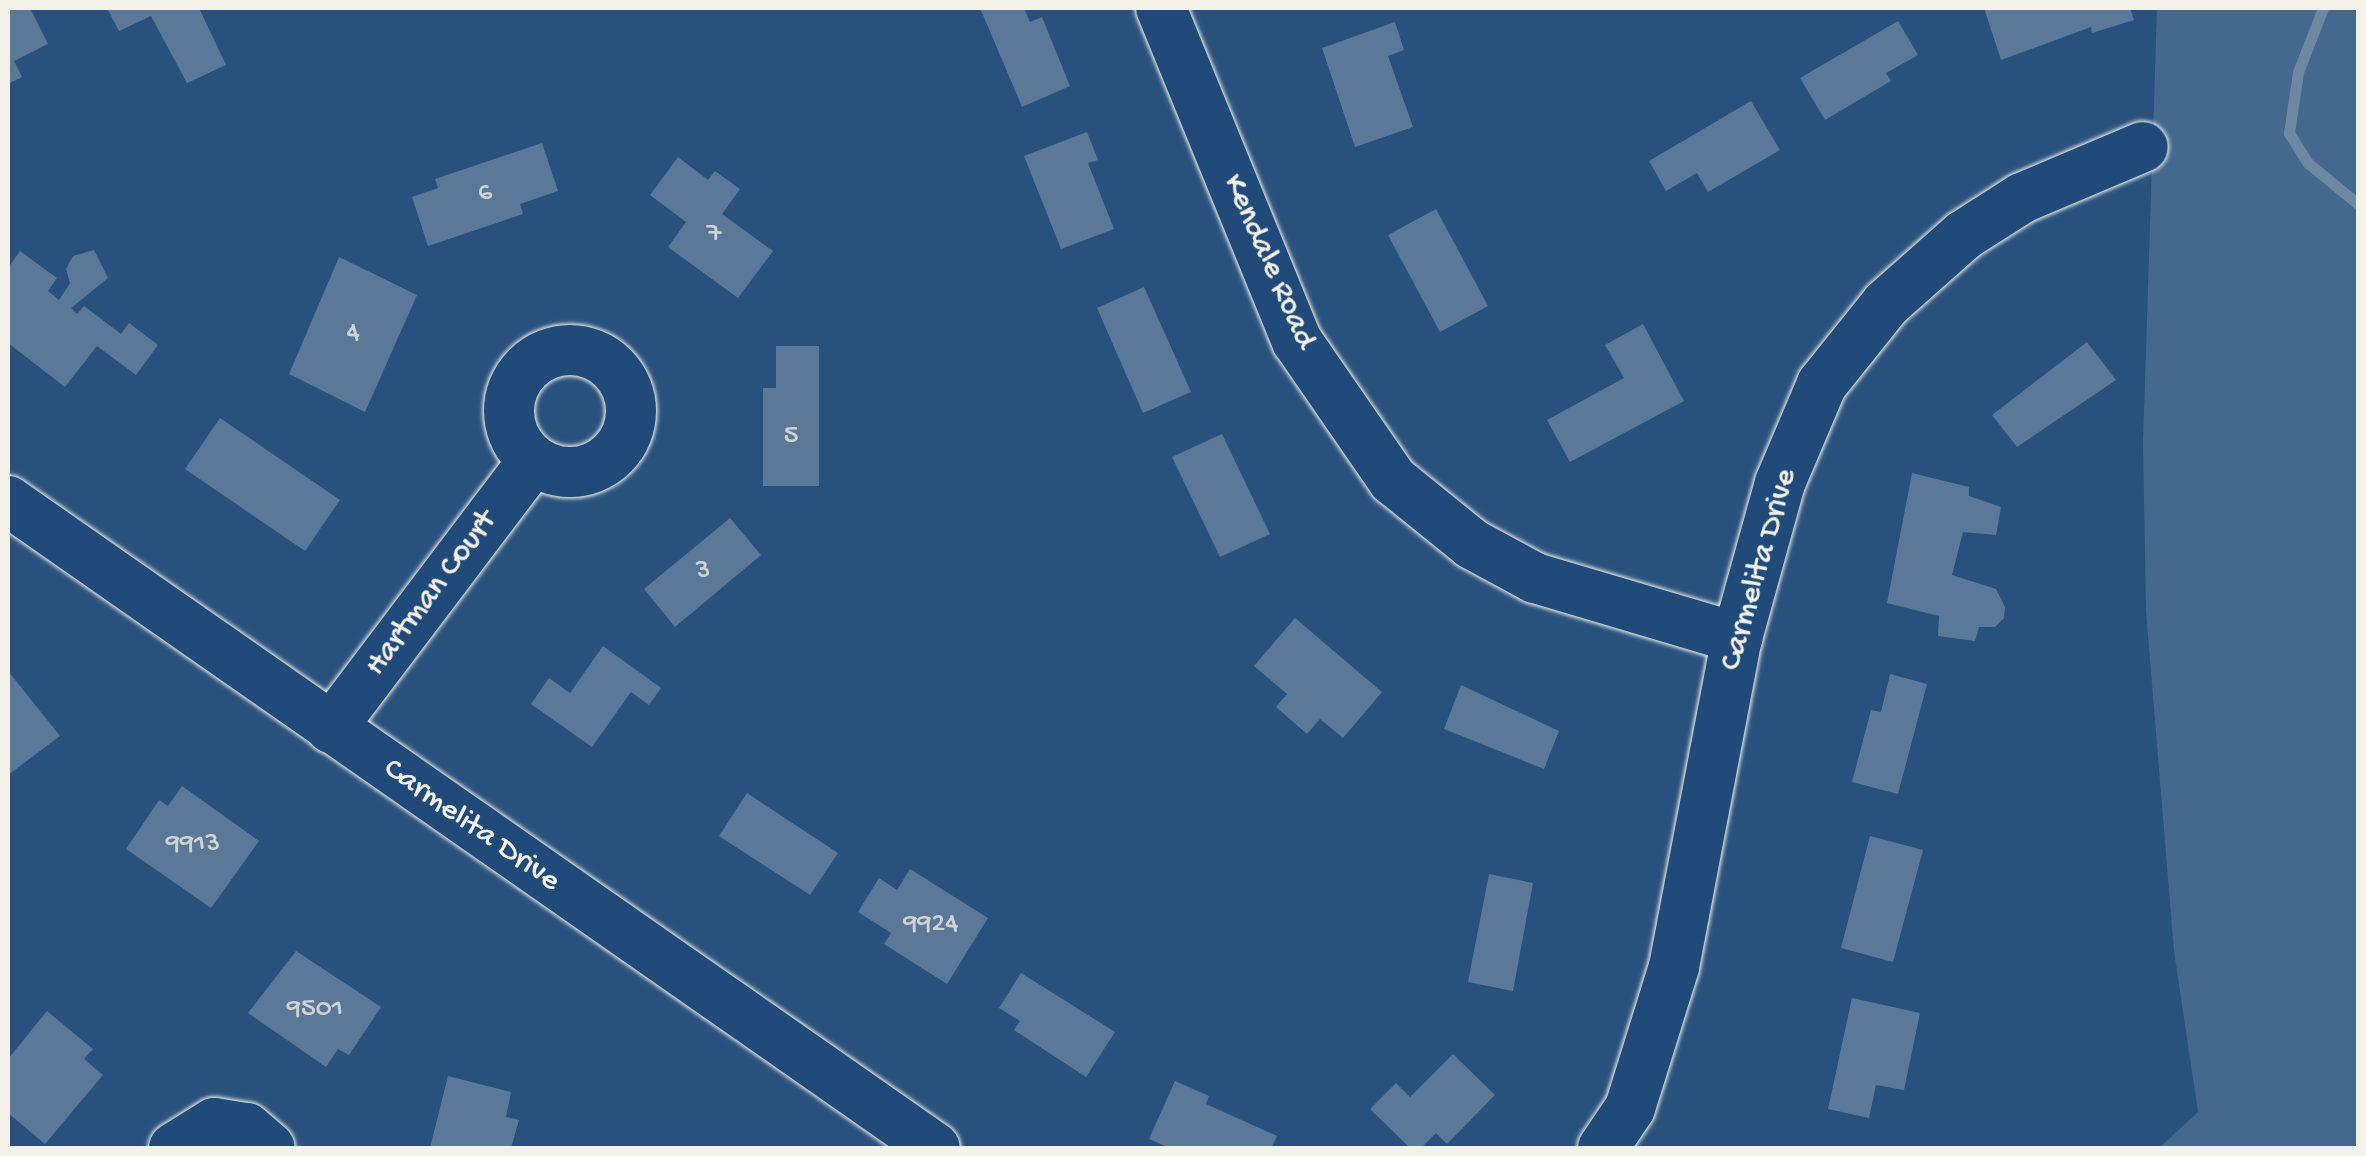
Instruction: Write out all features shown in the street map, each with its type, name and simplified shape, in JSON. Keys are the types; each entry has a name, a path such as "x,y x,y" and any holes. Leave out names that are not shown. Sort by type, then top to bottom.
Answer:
{"street":[{"name":"Kendale Road","path":"1162,8 1297,341 1393,480 1472,544 1535,578 1737,638"},
{"name":"Carmelita Drive","path":"1603,1148 1630,1108 1674,967 1737,638 1780,483 1822,384 1886,304 1964,236 2022,198 2142,148"},
{"name":"Hartman Court","path":"331,728 534,460"},
{"name":"Carmelita Drive","path":"17,524 331,728 935,1148"},
{"path":"174,1148 198,1128 231,1124 270,1148"}],"shaded area":[{"path":"2157,8 2358,8 2358,1148 2159,1148 2198,1112 2174,951 2146,611 2143,443"}],"building":[{"path":"8,8 30,8 48,44 14,61 22,77 8,84"},
{"path":"107,8 199,8 226,65 187,83 151,16 119,31"},
{"path":"980,8 1024,8 1030,22 1042,17 1070,86 1022,107"},
{"path":"1984,8 2130,8 2134,20 2092,33 2091,27 2001,60"},
{"path":"1898,21 1918,55 1886,73 1891,81 1825,120 1800,78"},
{"path":"1395,22 1404,50 1388,56 1413,127 1355,147 1322,48"},
{"path":"1751,101 1780,150 1708,192 1697,173 1666,191 1649,161"},
{"path":"1087,132 1098,160 1088,163 1114,229 1061,249 1024,156"},
{"path":"542,143 558,191 520,204 523,214 428,246 412,197 438,188 435,179"},
{"path":"678,157 708,180 715,171 740,189 722,214 773,251 738,298 668,247 686,222 650,195"},
{"path":"1436,209 1488,306 1440,332 1388,235"},
{"path":"94,250 108,278 71,308 77,314 84,306 121,334 129,323 158,345 136,375 97,346 65,387 8,343 8,268 20,251 57,278 48,291 59,300 70,283 66,269 73,256"},
{"path":"339,257 417,295 365,412 289,374"},
{"path":"1144,287 1191,392 1143,413 1097,308"},
{"path":"1643,324 1684,401 1570,462 1547,420 1624,378 1605,345"},
{"path":"2087,342 2116,380 2017,447 1992,415"},
{"path":"776,346 819,346 819,486 763,486 763,388 776,388"},
{"path":"220,418 340,500 305,551 185,469"},
{"path":"1222,434 1270,534 1220,557 1172,457"},
{"path":"1912,473 1969,487 1969,496 2001,507 1996,535 1963,532 1952,575 1996,589 2005,607 2004,618 1995,627 1979,627 1975,641 1938,636 1939,616 1887,603"},
{"path":"730,518 761,555 675,627 644,589"},
{"path":"1295,618 1382,692 1343,738 1320,719 1307,734 1276,707 1287,694 1254,666"},
{"path":"603,646 661,688 649,705 631,692 592,747 531,704 549,678 570,693"},
{"path":"8,671 60,736 8,775"},
{"path":"1890,674 1927,684 1898,794 1852,782 1871,710 1881,712"},
{"path":"1461,685 1559,731 1544,769 1444,729"},
{"path":"182,786 259,841 211,908 126,849 159,800 168,806"},
{"path":"747,793 838,853 810,895 719,836"},
{"path":"1870,836 1923,850 1893,962 1841,948"},
{"path":"910,869 988,918 947,984 884,944 891,933 858,912 879,878 897,890"},
{"path":"1489,874 1533,883 1513,991 1468,982"},
{"path":"296,951 381,1007 349,1055 338,1049 326,1067 248,1013"},
{"path":"1021,973 1115,1032 1086,1077 1014,1030 1020,1021 999,1008"},
{"path":"1852,998 1920,1013 1904,1090 1876,1085 1869,1118 1828,1109"},
{"path":"47,1011 93,1049 84,1059 103,1075 45,1144 8,1113 8,1059"},
{"path":"1453,1054 1495,1095 1447,1144 1436,1133 1421,1148 1410,1148 1370,1109 1396,1083 1410,1097"},
{"path":"448,1076 511,1092 506,1117 519,1120 511,1148 430,1148"},
{"path":"1175,1081 1209,1096 1206,1104 1277,1136 1271,1148 1170,1148 1149,1139"}],"waterway":[{"path":"2323,8 2298,72 2289,133 2308,163 2358,204"}]}
